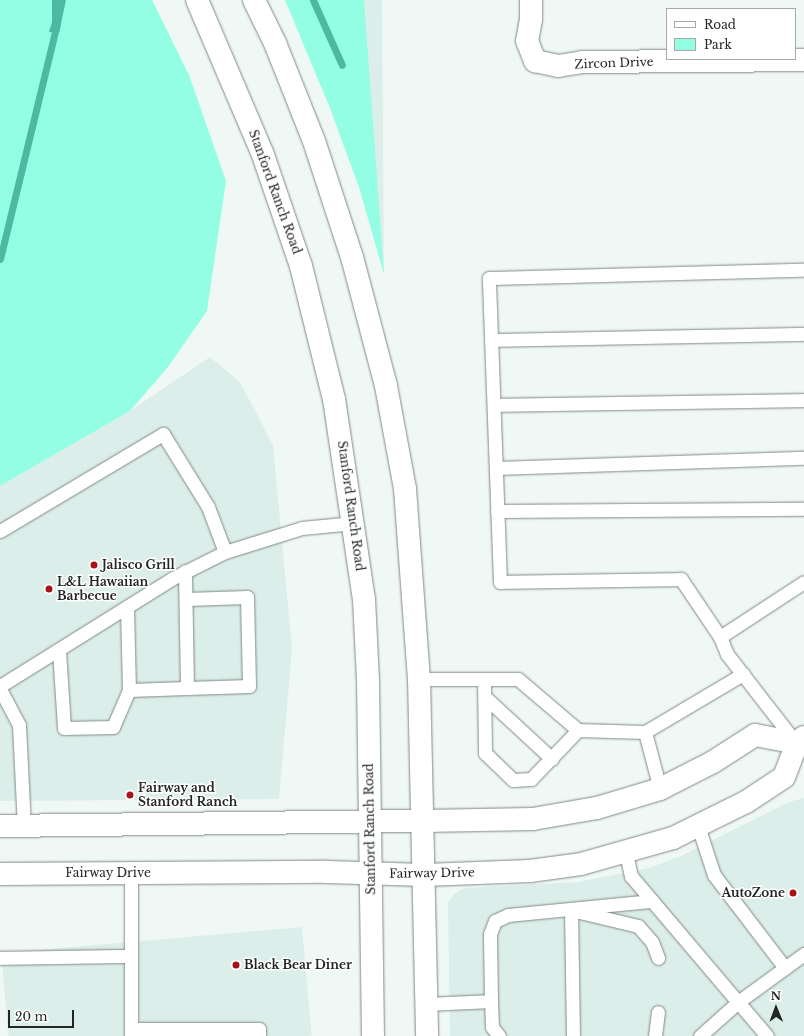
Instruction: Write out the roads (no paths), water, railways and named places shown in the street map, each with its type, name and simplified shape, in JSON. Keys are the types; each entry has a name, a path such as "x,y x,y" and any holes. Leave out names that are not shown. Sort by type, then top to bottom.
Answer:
{"main road":[{"name":"Stanford Ranch Road","path":"197,0 263,155 301,266 334,399 354,523 364,599 368,680 373,1036"},
{"path":"254,0 275,43 314,141 352,256 386,386 405,489 419,679 424,821 427,1036"},
{"name":"Zircon Drive","path":"531,0 531,19 527,41 535,61 558,66 582,62 804,60"},
{"path":"0,826 506,820 555,816 611,805 660,789 713,762 755,735 802,744"},
{"name":"Fairway Drive","path":"0,874 370,873 425,875 530,871 581,864 626,853 698,826 746,802 784,777 802,744"}],"lane":[{"path":"802,744 727,654 720,636 681,579 500,582 489,278 804,270"},
{"path":"492,340 804,334"},
{"path":"494,405 804,400"},
{"path":"0,531 163,434 208,507 225,552"},
{"path":"496,468 804,458"},
{"path":"497,511 804,509"},
{"path":"24,826 19,725 0,688 185,571 225,552 302,528 354,523"},
{"path":"185,571 187,688"},
{"path":"720,636 804,582"},
{"path":"129,690 249,686 247,597 186,599"},
{"path":"59,650 64,728 112,727 129,690 127,607"},
{"path":"419,679 518,679 578,730 645,732 743,674"},
{"path":"484,679 485,753 513,780 532,779 578,730"},
{"path":"485,697 552,759"},
{"path":"645,732 660,789"},
{"path":"698,826 714,875 784,968"},
{"path":"626,853 631,876 767,1036"},
{"path":"131,873 131,1033 259,1029 259,1036"},
{"path":"499,1036 492,1027 491,1001 490,934 495,921 508,915 652,901"},
{"path":"571,910 638,926 652,942 658,958"},
{"path":"571,910 573,1036"},
{"path":"700,1036 738,1002 804,954"},
{"path":"0,958 131,956"},
{"path":"427,1004 491,1001"},
{"path":"655,1036 658,1012"}],"waterway":[{"path":"313,0 342,65"},
{"path":"0,259 57,24"}],"place":[{"name":"Jalisco Grill","path":"94,565"},
{"name":"L&L Hawaiian Barbecue","path":"49,589"},
{"name":"Fairway and Stanford Ranch","path":"130,795"},
{"name":"AutoZone","path":"793,893"},
{"name":"Black Bear Diner","path":"236,965"}]}
